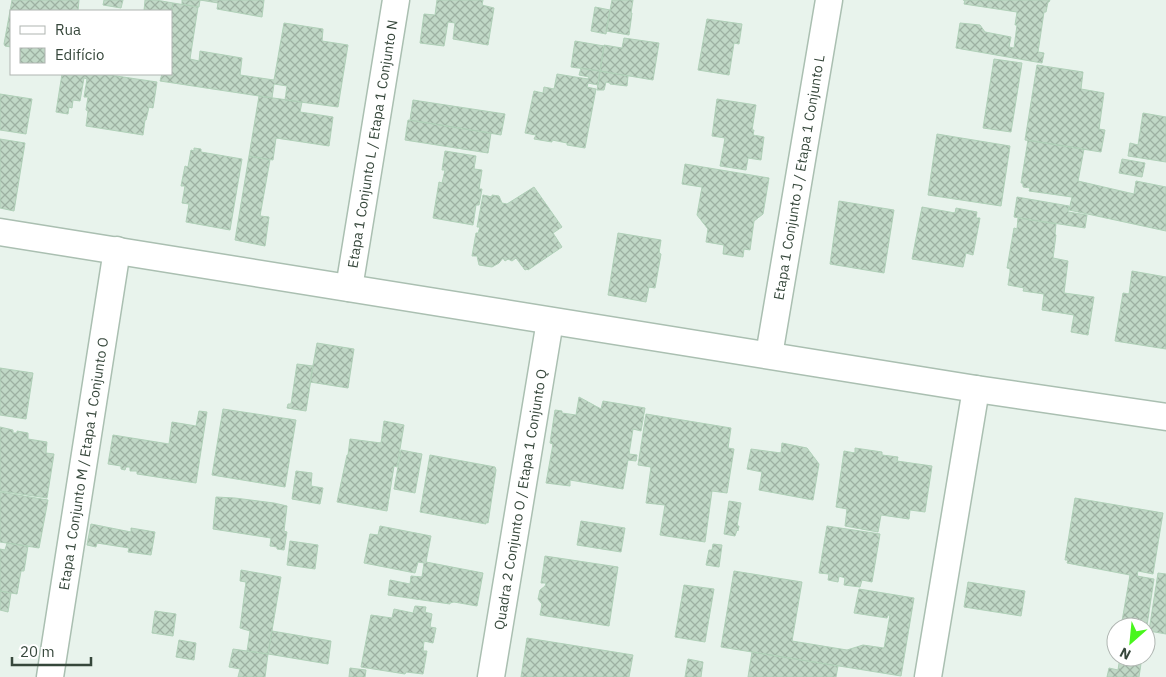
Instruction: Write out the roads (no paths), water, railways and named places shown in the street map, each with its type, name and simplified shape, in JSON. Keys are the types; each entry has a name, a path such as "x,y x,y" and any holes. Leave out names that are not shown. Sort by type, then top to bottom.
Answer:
{"street":[{"name":"Etapa 1 Conjunto L / Etapa 1 Conjunto N","path":"349,288 396,0"},
{"name":"Etapa 1 Conjunto J / Etapa 1 Conjunto L","path":"769,355 829,0"},
{"path":"0,232 976,389 1166,417"},
{"name":"Etapa 1 Conjunto M / Etapa 1 Conjunto O","path":"50,677 117,250"},
{"name":"Quadra 2 Conjunto O / Etapa 1 Conjunto Q","path":"492,677 550,321"},
{"path":"928,677 976,389"}]}
